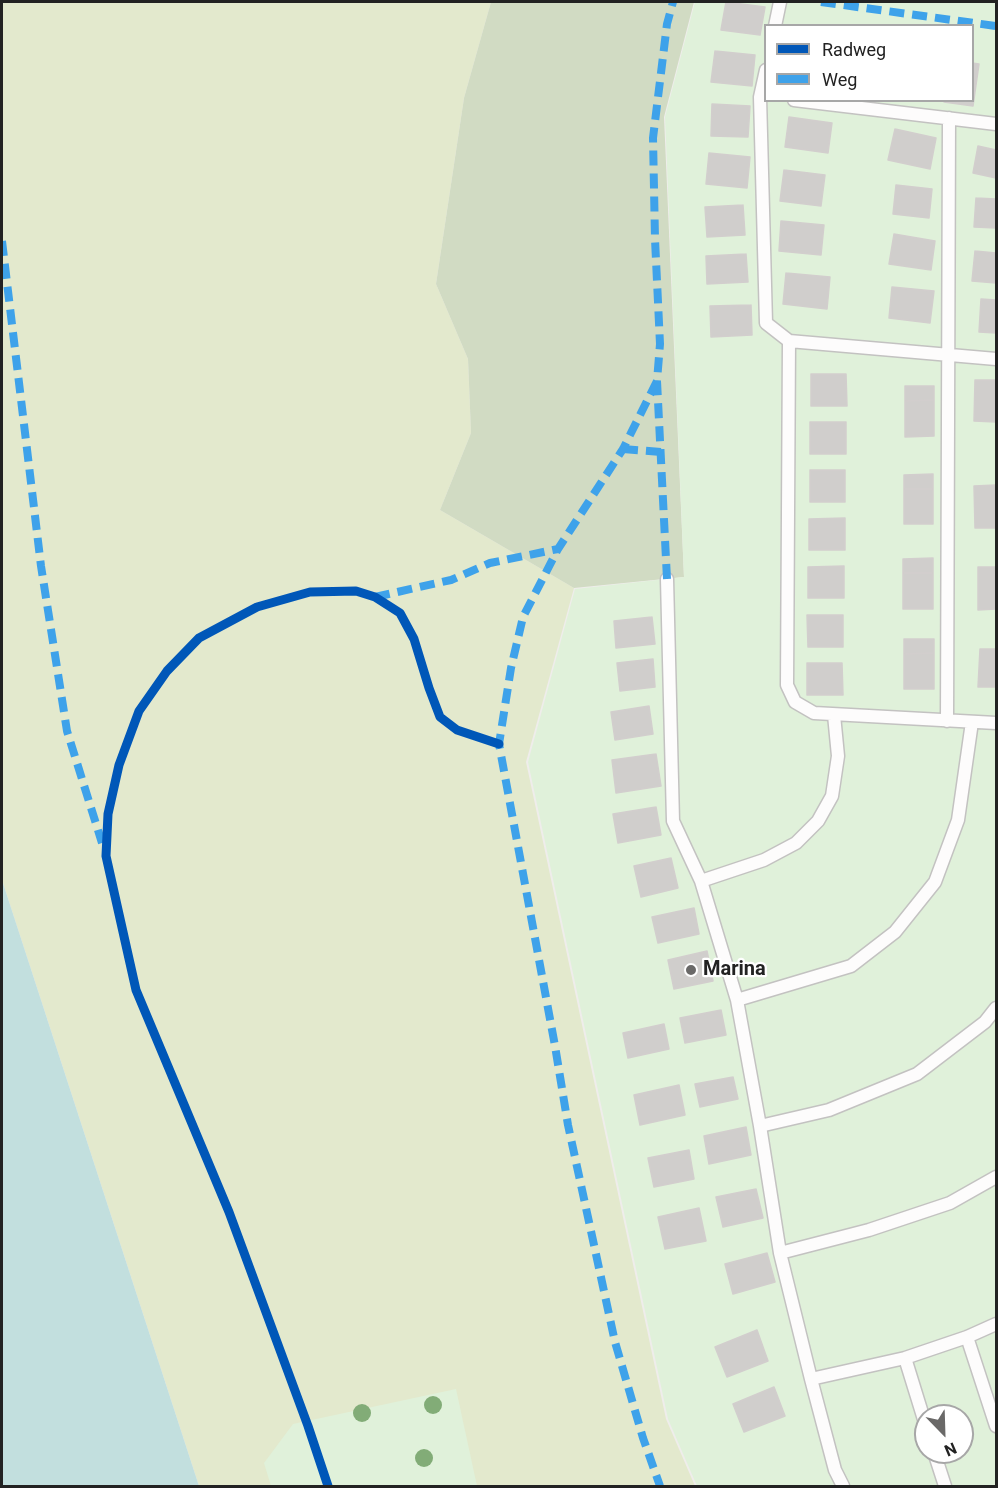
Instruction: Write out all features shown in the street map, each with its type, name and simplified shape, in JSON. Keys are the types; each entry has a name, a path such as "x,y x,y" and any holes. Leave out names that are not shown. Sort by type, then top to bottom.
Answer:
{"lane":[{"path":"775,24 780,2"},
{"path":"763,97 765,323 789,341 996,358"},
{"path":"811,102 996,124"},
{"path":"947,721 949,118"},
{"path":"789,341 787,685 795,702 814,713 996,723"},
{"path":"667,579 673,821 701,881 737,1000 780,1253 835,1470 843,1486"},
{"path":"701,881 764,860 796,843 818,821 832,796 838,756 834,715"},
{"path":"737,1000 850,966 895,932 935,882 958,820 972,722"},
{"path":"760,1126 829,1110 917,1074 985,1022 996,1008"},
{"path":"780,1253 869,1230 950,1203 996,1178"},
{"path":"811,1379 904,1358 967,1337 996,1324"},
{"path":"967,1337 996,1426"},
{"path":"904,1358 919,1404"},
{"path":"938,1464 945,1486"}],"green space":[{"path":"2,2 491,2 464,98 436,284 468,359 471,433 440,510 574,588 526,762 666,1419 695,1486 199,1486 2,880"},
{"path":"491,2 694,2 664,117 684,577 574,588 440,510 471,433 468,359 436,284 464,98"},
{"path":"695,2 996,2 996,1486 697,1486 668,1419 528,762 575,589 684,577 665,117"},
{"path":"456,1389 477,1486 271,1486 264,1463 293,1424"}],"water":[{"path":"2,880 199,1486 2,1486"}],"building":[{"path":"726,2 765,7 760,35 721,30"},
{"path":"715,51 755,55 752,86 711,82"},
{"path":"974,63 979,64 974,99"},
{"path":"944,102 974,102 973,106"},
{"path":"712,104 750,106 748,137 711,136"},
{"path":"789,117 832,123 828,153 785,147"},
{"path":"895,129 936,138 930,169 888,160"},
{"path":"978,146 996,150 996,178 973,173"},
{"path":"709,153 750,157 747,188 706,184"},
{"path":"784,170 825,175 821,206 780,201"},
{"path":"896,185 932,189 929,218 893,214"},
{"path":"976,198 996,199 996,228 974,227"},
{"path":"743,205 745,235 707,237 705,207"},
{"path":"781,221 824,225 821,255 779,251"},
{"path":"894,234 935,241 931,270 889,264"},
{"path":"975,251 996,253 996,283 972,281"},
{"path":"746,254 748,282 707,284 706,256"},
{"path":"786,273 830,277 827,309 783,304"},
{"path":"892,287 934,291 930,323 889,318"},
{"path":"981,299 996,300 996,333 979,332"},
{"path":"751,305 752,335 711,337 710,306"},
{"path":"811,374 846,374 847,406 811,406"},
{"path":"975,380 996,380 996,422 974,421"},
{"path":"905,386 934,386 934,400 905,401"},
{"path":"934,400 934,436 905,437 905,401"},
{"path":"810,422 846,422 846,454 810,454"},
{"path":"810,470 845,470 845,502 810,502"},
{"path":"933,474 933,489 904,489 904,475"},
{"path":"996,485 996,528 975,528 974,486"},
{"path":"904,489 933,489 933,524 904,524"},
{"path":"845,518 845,550 809,550 809,519"},
{"path":"933,558 933,573 903,573 903,559"},
{"path":"844,566 844,598 808,598 808,567"},
{"path":"978,567 996,567 996,609 978,610"},
{"path":"903,573 933,573 933,609 903,609"},
{"path":"807,615 843,615 843,647 808,647"},
{"path":"652,617 655,644 616,648 614,621"},
{"path":"904,639 934,639 934,653 904,654"},
{"path":"980,649 996,649 996,687 978,687"},
{"path":"934,653 934,689 904,689 904,654"},
{"path":"653,659 655,687 620,691 617,663"},
{"path":"807,663 842,663 843,695 807,695"},
{"path":"649,706 653,734 615,740 611,712"},
{"path":"656,754 661,786 616,793 612,760"},
{"path":"656,807 661,835 618,843 613,814"},
{"path":"671,858 678,888 641,897 634,866"},
{"path":"694,908 699,934 658,943 652,917"},
{"name":"Marina","path":"707,951 713,981 674,989 668,960"},
{"path":"721,1010 726,1035 685,1043 680,1018"},
{"path":"664,1024 669,1049 628,1058 623,1033"},
{"path":"733,1077 738,1099 700,1107 695,1084"},
{"path":"679,1085 685,1115 640,1125 634,1095"},
{"path":"746,1127 751,1155 709,1164 704,1136"},
{"path":"689,1150 694,1179 654,1187 648,1158"},
{"path":"756,1189 763,1218 723,1227 716,1197"},
{"path":"699,1208 706,1241 665,1249 658,1217"},
{"path":"767,1253 775,1282 733,1294 725,1264"},
{"path":"757,1330 768,1361 727,1377 715,1347"},
{"path":"774,1387 785,1416 744,1432 733,1404"}],"marked path":[{"path":"667,579 657,381 660,344 653,138 667,24 673,2"},
{"path":"821,2 996,26"},
{"path":"2,241 41,566 67,731 102,843"},
{"path":"657,381 623,449 558,549 523,617 511,668 499,744 568,1125 615,1342 643,1438 660,1486"},
{"path":"623,449 662,452"},
{"path":"375,597 451,580 490,563 558,549"}],"cycle path":[{"path":"328,1486 229,1212 136,990 106,856 108,814 119,765 139,711 167,671 199,638 257,607 310,592 356,591 375,597 400,613 414,639 440,717 457,730 499,744"}],"place":[{"name":"Marina","path":"691,970"}]}
